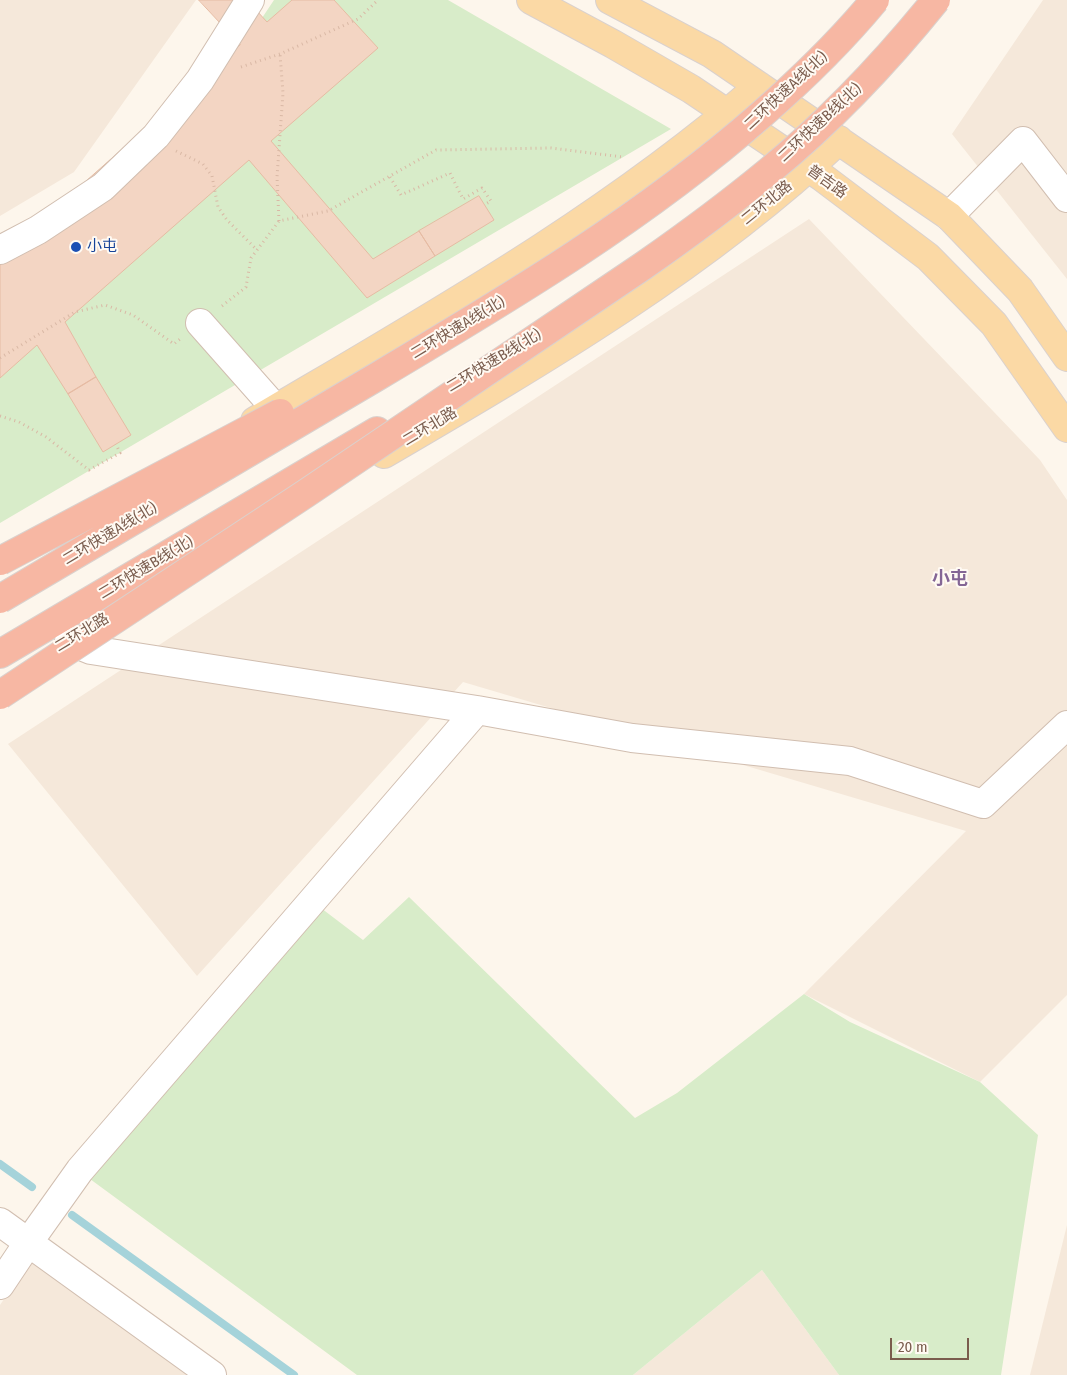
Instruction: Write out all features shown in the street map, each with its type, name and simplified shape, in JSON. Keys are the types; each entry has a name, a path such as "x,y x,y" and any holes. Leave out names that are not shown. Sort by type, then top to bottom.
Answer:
{"highway":[{"name":"二环快速A线(北)","path":"0,599 442,337 570,258 660,196 739,134 809,71 841,39 875,0"},
{"name":"二环快速B线(北)","path":"0,654 491,364 596,298 688,234 770,171 842,105 907,36 936,0"},
{"path":"0,561 474,311 570,258"},
{"path":"0,695 289,505 596,298"}],"main road":[{"name":"普吉路","path":"531,0 691,89 808,168 928,257 994,324 1067,428"},
{"path":"610,0 712,54 949,216 1020,290 1067,357"},
{"path":"0,572 455,302 557,238 646,177 758,86"},
{"name":"二环北路","path":"0,682 462,408 579,336 702,254 785,189 839,140"}],"street":[{"path":"0,250 38,230 103,187 156,136 200,80 250,0"},
{"path":"949,216 1023,141 1067,198"},
{"path":"200,323 276,408"},
{"path":"69,641 91,650 477,710 632,738 850,761 983,804 1067,724"},
{"path":"0,1286 80,1170 477,710"},
{"path":"0,1222 212,1375"}],"path":[{"path":"200,80 280,54 358,19 378,0"},
{"path":"0,358 75,312 105,305 133,315 174,344 246,287 251,258 279,221 277,177 283,93 280,54"},
{"path":"156,136 180,154 203,164 212,176 218,207 227,220 257,250"},
{"path":"279,221 328,211 436,150 552,148 631,158"},
{"path":"390,177 402,195 450,173 463,199 482,188 491,202 484,205"},
{"path":"0,416 19,422 46,436 89,470 120,453 116,444"}],"shaded area":[{"path":"0,0 196,0 74,172 0,216"},
{"path":"1043,0 1067,0 1067,279 952,134"},
{"path":"809,219 1040,460 1067,500 1067,995 980,1082 804,994 966,831 463,682 197,976 8,744"},
{"path":"1067,1225 1067,1375 1030,1375"},
{"path":"35,1254 207,1375 0,1375 0,1305"},
{"path":"762,1270 839,1375 633,1375"}],"green space":[{"path":"274,0 448,0 671,129 0,523 0,273 184,135"},
{"path":"409,897 635,1118 677,1093 804,994 850,1022 980,1082 1038,1135 1001,1375 839,1375 762,1270 633,1375 357,1375 90,1179 317,905 363,940"}],"building":[{"name":"小屯","path":"199,0 247,0 267,22 292,0 334,0 378,48 271,141 373,259 419,231 435,256 367,298 249,160 65,322 96,377 68,394 37,345 0,378 0,257 240,45"},
{"path":"479,196 494,220 435,256 419,231"},
{"path":"96,377 131,435 103,452 68,394"}],"waterway":[{"path":"0,1164 32,1187"},
{"path":"72,1215 294,1375"}],"place":[{"name":"小屯","path":"76,247"}],"district":[{"name":"小屯","path":"950,579"}]}
